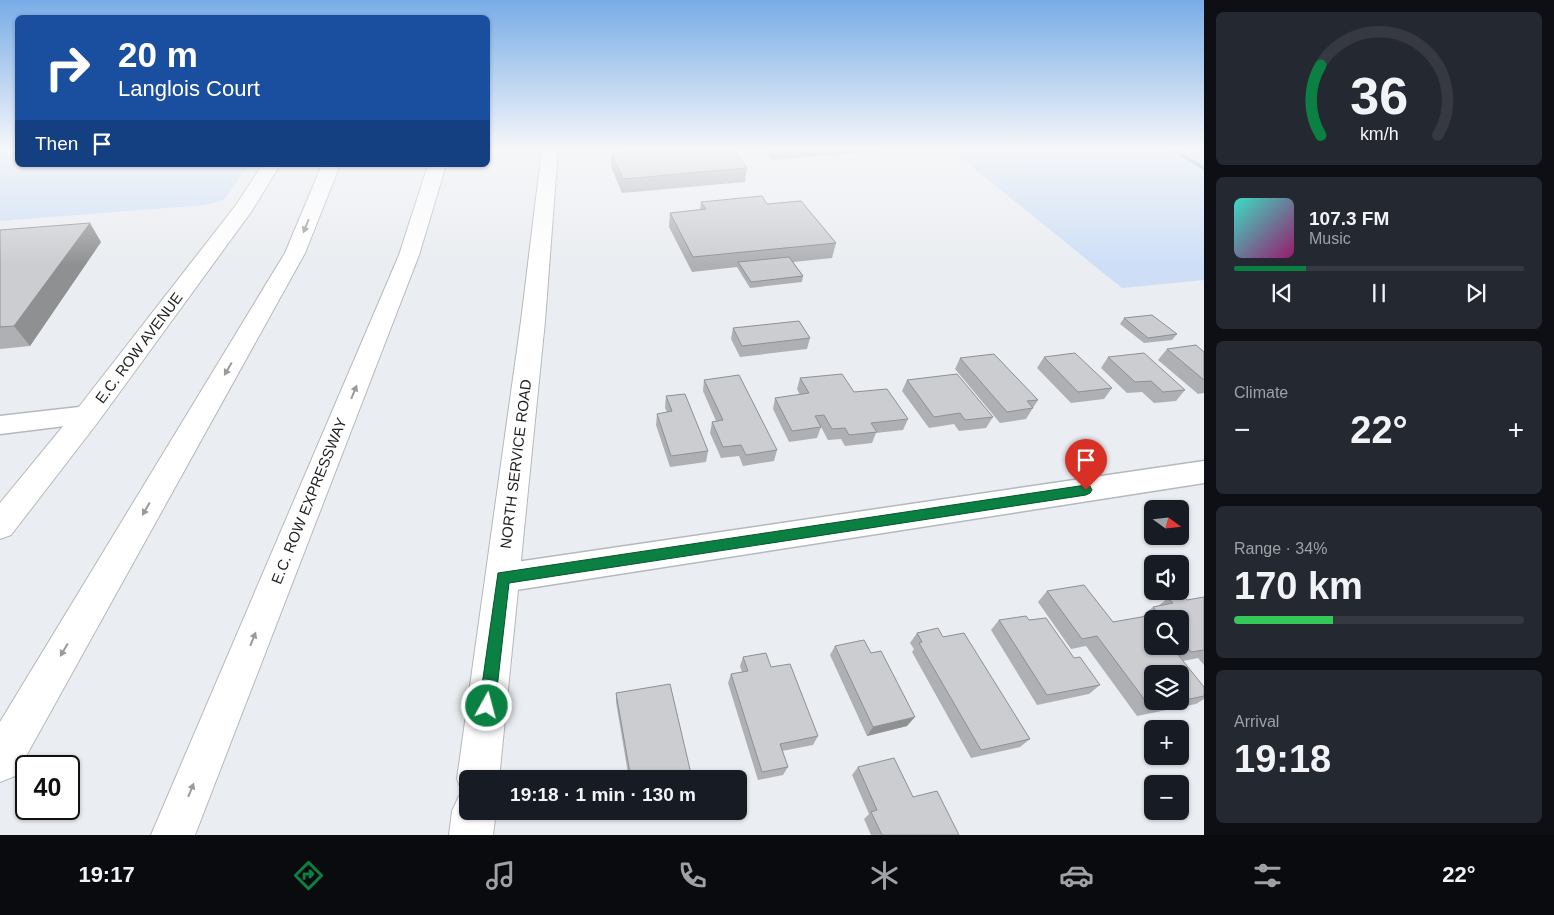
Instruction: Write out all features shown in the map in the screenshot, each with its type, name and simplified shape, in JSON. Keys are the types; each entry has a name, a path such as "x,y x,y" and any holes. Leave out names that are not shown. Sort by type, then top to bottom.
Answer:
{"main road":[{"name":"E.C. ROW AVENUE","path":"0,526 88,415 244,208 257,188"},
{"path":"0,760 295,253 321,188"},
{"name":"E.C. ROW EXPRESSWAY","path":"173,835 410,255 430,188"},
{"name":"NORTH SERVICE ROAD","path":"479,770 533,321 546,188"},
{"path":"472,835 473,820"}],"street":[{"path":"0,425 88,415"},
{"path":"503,578 1204,472"}],"shaded area":[{"path":"0,188 232,188 224,200 204,205 0,221"},
{"path":"998,188 1204,188 1204,280 1122,288"}],"building":[{"path":"762,196 767,204 801,201 836,243 693,257 670,213 706,209 701,202"},
{"path":"90,223 14,326 0,327 0,230"},
{"path":"789,257 803,276 751,282 738,262"},
{"path":"1152,315 1177,334 1148,338 1124,318"},
{"path":"799,321 810,338 742,346 733,328"},
{"path":"1196,345 1204,352 1204,380 1167,349"},
{"path":"1075,353 1112,388 1078,392 1044,357"},
{"path":"1144,353 1185,390 1163,392 1151,381 1135,382 1108,357"},
{"path":"994,354 1038,400 1027,401 1033,408 1007,412 960,358"},
{"path":"842,374 854,392 887,389 908,419 871,423 877,432 849,435 845,428 832,429 824,415 815,416 821,427 792,431 775,398 809,393 800,378"},
{"path":"957,374 993,417 965,420 960,413 934,417 907,380"},
{"path":"739,375 777,450 746,455 741,445 723,447 712,422 723,420 704,380"},
{"path":"685,394 708,451 671,456 657,414 672,411 666,396"},
{"path":"1084,585 1113,622 1144,617 1144,655 1178,655 1186,665 1144,665 1144,699 1097,636 1082,639 1047,591"},
{"path":"1204,597 1204,650 1191,652 1189,650 1189,610 1156,610 1153,607 1173,603 1170,600 1189,600"},
{"path":"1026,616 1029,620 1046,618 1074,658 1080,657 1100,685 1047,695 999,620"},
{"path":"938,628 943,637 964,633 1030,739 981,750 919,643 922,642 917,633"},
{"path":"864,640 871,653 881,651 915,717 873,727 835,646"},
{"path":"766,653 771,667 790,664 818,736 780,744 788,767 762,772 731,674 748,671 743,657"},
{"path":"1189,668 1204,687 1204,696 1189,699"},
{"path":"670,684 690,770 629,770 616,693"},
{"path":"894,758 913,797 937,791 959,835 882,835 871,812 877,810 858,767"}],"route":[{"path":"487,706 503,578 1086,490"}]}
